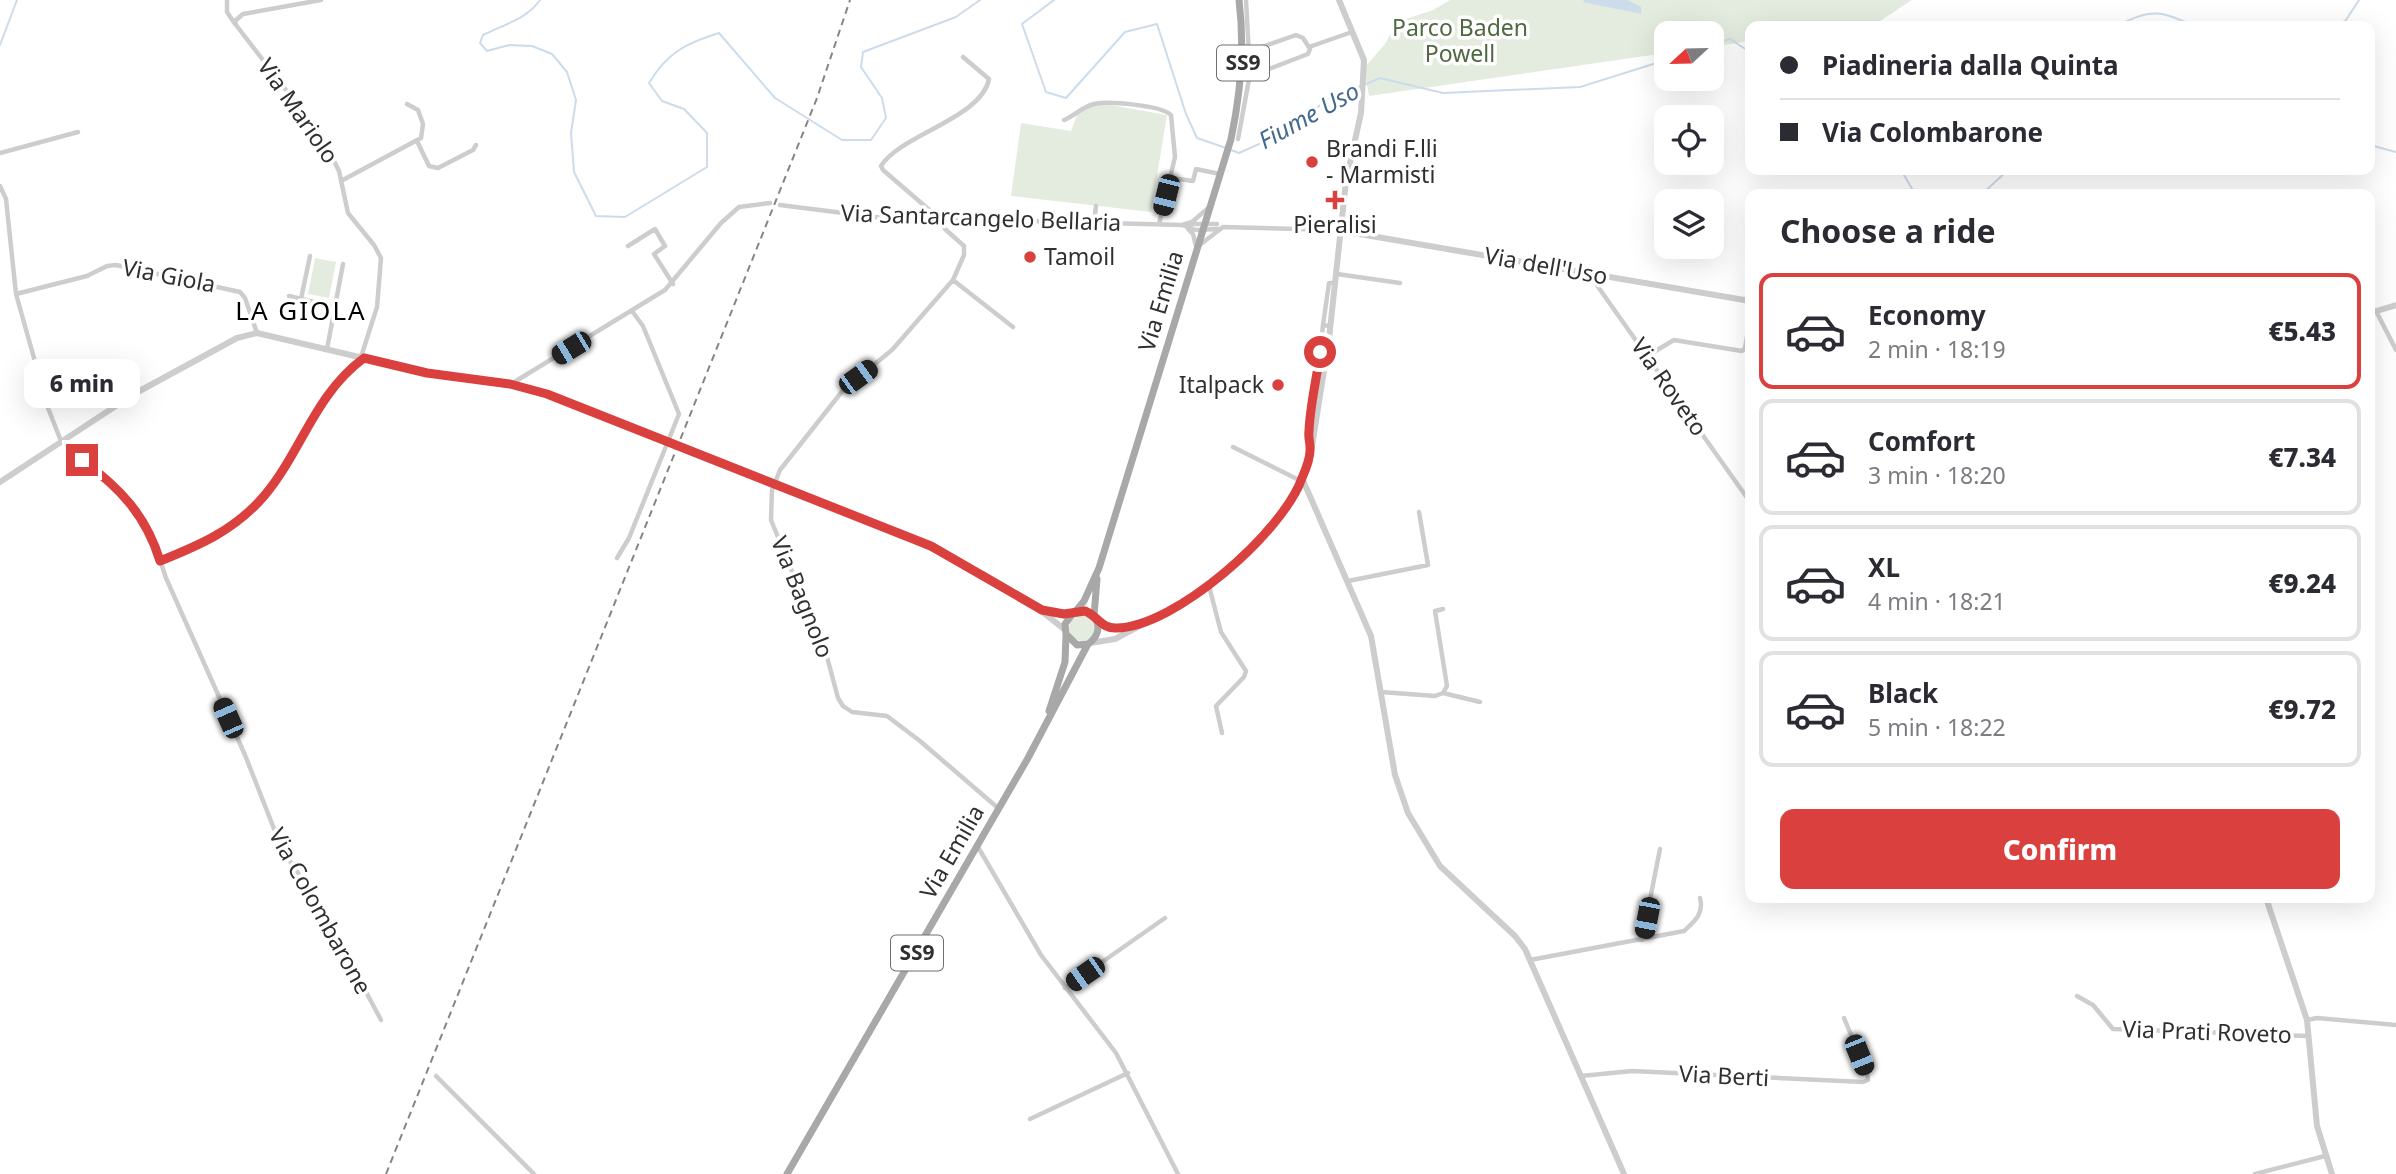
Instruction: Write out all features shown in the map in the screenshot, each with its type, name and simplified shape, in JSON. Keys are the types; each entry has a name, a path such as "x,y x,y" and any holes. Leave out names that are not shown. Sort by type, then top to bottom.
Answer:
{"main road":[{"name":"Via Emilia","path":"1043,729 1065,662 1065,632 1073,613 1084,601 1099,568 1234,125 1243,52 1239,0"},
{"name":"Via Emilia","path":"791,1172 978,847 1089,643 1099,630 1093,607 1099,568"},
{"path":"1073,613 1085,611 1096,618"},
{"path":"1065,632 1077,645 1089,643"}],"street":[{"name":"Via Mariolo","path":"227,0 227,12 286,90 304,120 325,144 341,181 348,213 378,251 383,266 377,307 363,357"},
{"path":"236,25 235,21 243,14 321,0"},
{"path":"1238,139 1250,74 1246,0"},
{"path":"1089,643 1115,639 1209,586 1272,527 1287,508 1302,479 1311,451 1327,325 1336,283 1346,181 1361,113 1364,64 1339,0"},
{"path":"1309,47 1303,38 1296,35 1259,47 1255,60 1260,68 1269,69 1306,55 1309,47 1353,31"},
{"path":"941,220 883,170 882,164 895,151 965,109 989,81 962,57"},
{"path":"1063,120 1100,103 1163,109 1171,115 1175,157 1160,221"},
{"path":"341,181 417,141 424,134 418,110 407,104"},
{"path":"0,153 78,132"},
{"path":"417,141 432,168 438,168 474,150 476,145"},
{"path":"1171,178 1194,181 1196,169 1221,171"},
{"path":"0,186 6,199 16,294 48,408 61,441"},
{"path":"510,384 673,284 730,214 739,207 770,203"},
{"path":"1196,250 1193,234 1185,226 1211,204"},
{"path":"1196,250 1220,227 1212,216 1211,204"},
{"name":"Via Santarcangelo Bellaria","path":"780,205 875,217 941,220 1094,223 1160,221 1196,230 1204,226 1334,230"},
{"path":"1094,223 1096,206"},
{"name":"Via Bagnolo","path":"941,220 945,229 964,246 964,255 953,280 892,351 844,389 780,470 772,490 771,520 827,657 838,698 844,706 852,712 887,716 999,809"},
{"path":"628,246 655,229 665,246 654,254 673,284"},
{"name":"Via dell'Uso","path":"1342,231 1745,300"},
{"path":"301,299 310,257"},
{"path":"327,348 343,264"},
{"name":"Via Giola","path":"16,294 87,276 107,265 116,265 240,292 245,298 257,333"},
{"name":"Via Roveto","path":"1587,272 1745,495"},
{"path":"1337,274 1400,283"},
{"path":"953,280 1013,327"},
{"path":"289,296 335,307"},
{"path":"2375,311 2396,305"},
{"path":"617,558 629,538 679,414 643,326 632,311"},
{"path":"2375,317 2396,350"},
{"path":"0,482 134,394 237,338 257,333 427,373 510,384 547,394 931,546 1042,610 1065,632"},
{"path":"1647,356 1674,340 1742,351 1745,348"},
{"path":"160,561 220,535 262,498 291,455 322,400 363,357"},
{"name":"Via Colombarone","path":"61,441 129,500 151,533 160,561 245,755 282,849 323,911 381,1020"},
{"path":"1233,447 1302,479 1371,636 1395,775 1408,813 1422,839 1453,881 1516,936 1530,960 1624,1174"},
{"path":"1348,581 1428,565 1419,512"},
{"path":"1209,586 1221,632 1246,671 1244,677 1216,706 1222,733"},
{"path":"1443,609 1434,611 1447,686 1443,693"},
{"path":"1042,610 1073,613"},
{"path":"1096,618 1110,628 1139,624"},
{"path":"1381,692 1435,696 1443,693 1480,702"},
{"path":"978,847 1041,955 1096,1025 1128,1073 1178,1174"},
{"path":"1642,940 1660,849"},
{"path":"1530,960 1684,931 1696,920 1702,908 1700,898"},
{"path":"2268,903 2307,1020 2317,1126 2332,1174"},
{"path":"1065,988 1165,918"},
{"name":"Via Prati Roveto","path":"2077,996 2093,1005 2113,1029 2309,1036"},
{"name":"Via Berti","path":"1581,1076 1632,1071 1857,1083 1868,1080 1844,1018"},
{"path":"2307,1020 2317,1018 2396,1025"},
{"path":"1030,1119 1128,1073"},
{"path":"436,1076 534,1174"},
{"path":"2255,1174 2325,1156"}],"green space":[{"name":"Parco Baden Powell","path":"1450,0 1912,0 1880,21 1745,21 1745,42 1724,45 1724,21 1654,21 1654,55 1369,96 1364,68 1385,44 1397,22 1433,10"},
{"path":"1099,103 1167,115 1151,212 1011,196 1021,123 1071,131 1078,112"},
{"path":"315,258 336,262 329,298 308,294"},
{"path":"1082,615 1091,619 1095,628 1091,637 1082,641 1073,637 1069,628 1073,619"}],"water":[{"path":"1627,0 1641,7 1641,14 1583,2"}],"waterway":[{"name":"Fiume Uso","path":"0,45 17,0"},
{"name":"Fiume Uso","path":"540,0 522,17 483,35 480,43 487,51 509,45 532,46 552,54 567,72 576,100 571,133 574,172 596,216 625,217 707,167 707,133 684,109 662,101 649,83 678,50 719,33 775,98 842,140 871,140 886,118 882,98 861,67 863,52 956,17 980,0"},
{"name":"Fiume Uso","path":"1054,0 1022,24 1046,92 1066,98 1125,32 1157,24 1186,114 1197,138 1226,148"},
{"path":"2344,21 2359,0"},
{"name":"Fiume Uso","path":"2127,21 2148,14 2165,15 2183,21"},
{"name":"Fiume Uso","path":"1724,41 1730,39 1745,49"},
{"name":"Fiume Uso","path":"1366,84 1380,78 1443,93 1580,87 1654,64"},
{"name":"Fiume Uso","path":"1231,150 1239,153 1286,132 1328,99 1361,86"},
{"name":"Fiume Uso","path":"2375,146 2396,152"},
{"name":"Fiume Uso","path":"1904,175 1912,189"},
{"name":"Fiume Uso","path":"1987,189 2003,175"}],"railway":[{"path":"386,1174 817,98 850,0"}],"place":[{"name":"Brandi F.lli - Marmisti","path":"1312,162"},
{"name":"Pieralisi","path":"1335,200"},
{"name":"Tamoil","path":"1030,257"},
{"name":"Italpack","path":"1278,385"}],"district":[{"name":"LA GIOLA","path":"301,311"}],"route":[{"path":"82,460 116,486 140,514 151,533 160,561 220,535 262,498 291,455 322,400 353,366 364,358 427,373 510,384 547,394 931,546 1042,610 1064,614 1085,611 1106,627 1117,628 1139,624 1190,599 1241,558 1287,508 1301,481 1311,451 1308,433 1320,352"}]}
